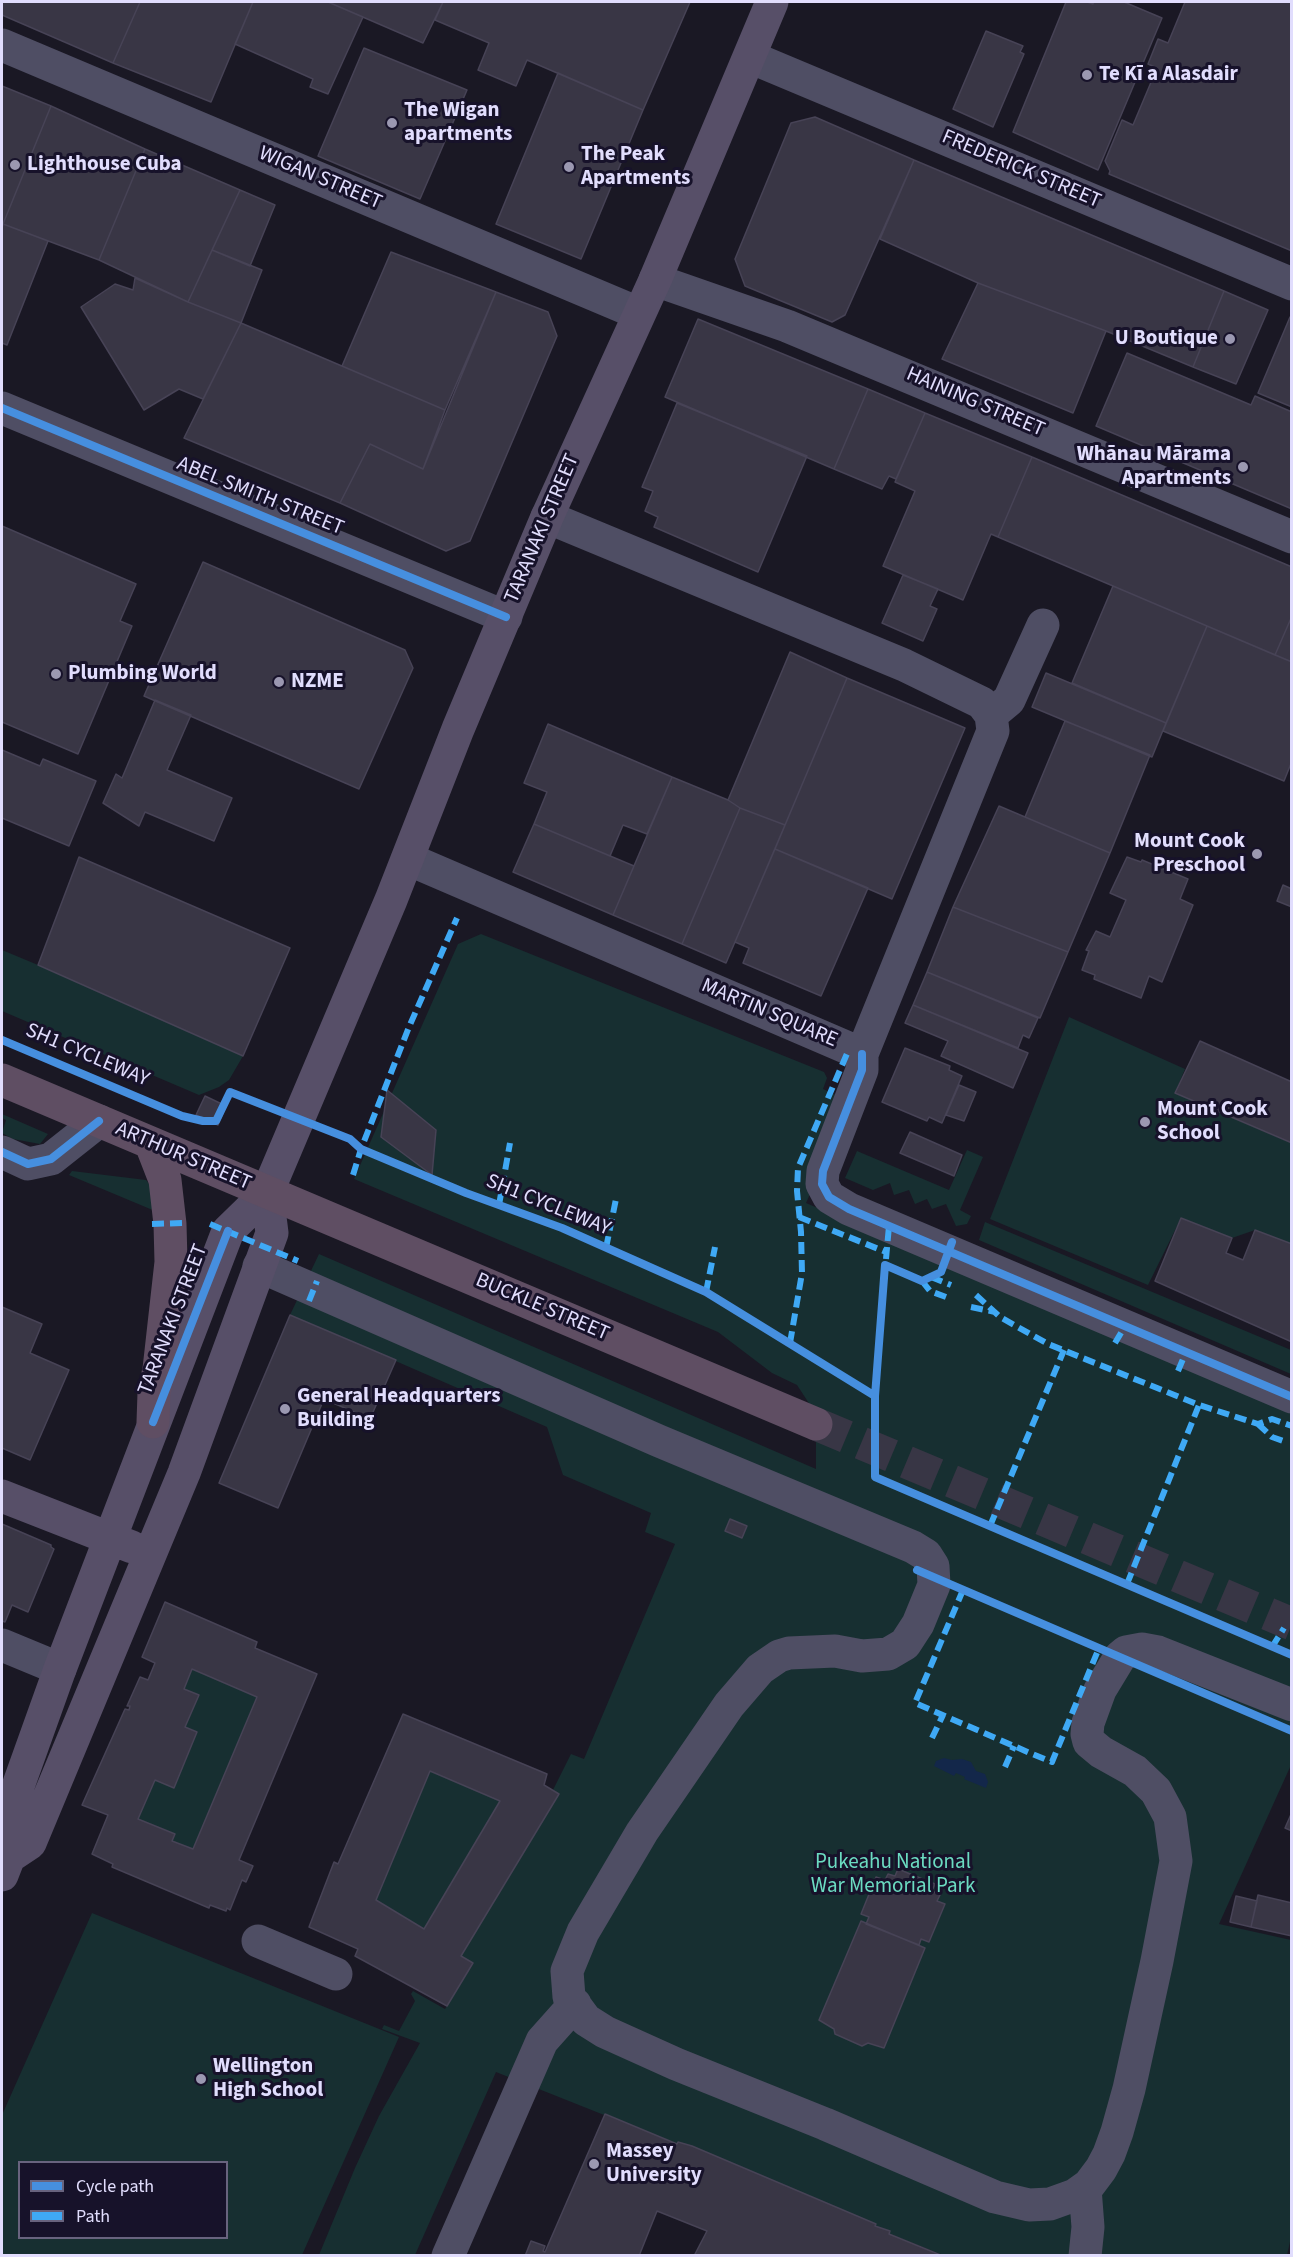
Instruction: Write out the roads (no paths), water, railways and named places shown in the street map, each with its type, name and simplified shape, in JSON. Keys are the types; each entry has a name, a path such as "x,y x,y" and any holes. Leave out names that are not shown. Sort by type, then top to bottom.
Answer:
{"highway":[{"name":"ARTHUR STREET","path":"2,1080 267,1193"},
{"path":"151,1144 165,1180 171,1262 159,1369 154,1393 153,1422"},
{"name":"BUCKLE STREET","path":"267,1193 816,1424"}],"main road":[{"name":"TARANAKI STREET","path":"5,1866 2,1831 153,1422 228,1232 267,1193 408,859 458,729 547,517 655,279 772,2"},
{"name":"TARANAKI STREET","path":"5,1866 30,1843 184,1473 272,1233 267,1193"},
{"path":"2,1496 150,1554"}],"street":[{"name":"WIGAN STREET","path":"2,45 638,313"},
{"name":"FREDERICK STREET","path":"750,57 1292,284"},
{"name":"HAINING STREET","path":"655,279 787,326 1292,537"},
{"name":"ABEL SMITH STREET","path":"2,408 506,617"},
{"path":"547,517 904,665 982,703 991,715 1009,700 1042,625"},
{"name":"MARTIN SQUARE","path":"408,859 862,1054 993,731 991,715"},
{"path":"862,1054 862,1070 823,1171 822,1184 829,1197 849,1209 1292,1397"},
{"name":"ARTHUR STREET","path":"31,1188 51,1159 99,1121"},
{"path":"2,1152 28,1164 51,1159"},
{"path":"259,1266 659,1441 913,1547 926,1555 933,1566 934,1585 918,1624 905,1644 888,1654 862,1656 835,1650 789,1653 779,1656 760,1670 729,1705 642,1832 583,1932 567,1971 569,1997 586,2020 626,2042 995,2197 1029,2205 1050,2204 1063,2200 1085,2188 1101,2169 1109,2154 1129,2089 1160,1950 1176,1861 1170,1817 1156,1791 1135,1771 1101,1752 1089,1742 1088,1723 1100,1690 1120,1657 1126,1652 1142,1649 1158,1652 1292,1705"},
{"path":"2,1645 60,1669"},
{"path":"258,1941 336,1974"},
{"path":"448,2256 542,2040 575,2004"},
{"path":"1085,2188 1088,2212 1085,2256"}],"water":[{"path":"944,1758 971,1762 976,1771 985,1774 988,1782 986,1788 956,1773 954,1776 934,1766 936,1761"}],"tunnel":[{"path":"816,1424 1292,1624"}],"place":[{"name":"Te Kī a Alasdair","path":"1087,75"},
{"name":"The Wigan apartments","path":"392,123"},
{"name":"Lighthouse Cuba","path":"15,165"},
{"name":"The Peak Apartments","path":"569,167"},
{"name":"U Boutique","path":"1230,339"},
{"name":"Whānau Mārama Apartments","path":"1243,467"},
{"name":"Plumbing World","path":"56,674"},
{"name":"NZME","path":"279,682"},
{"name":"Mount Cook Preschool","path":"1257,854"},
{"name":"Mount Cook School","path":"1145,1122"},
{"name":"General Headquarters Building","path":"285,1409"},
{"name":"Wellington High School","path":"201,2079"},
{"name":"Massey University","path":"594,2164"}],"park label":[{"name":"Pukeahu National War Memorial Park","path":"893,1875"}]}
